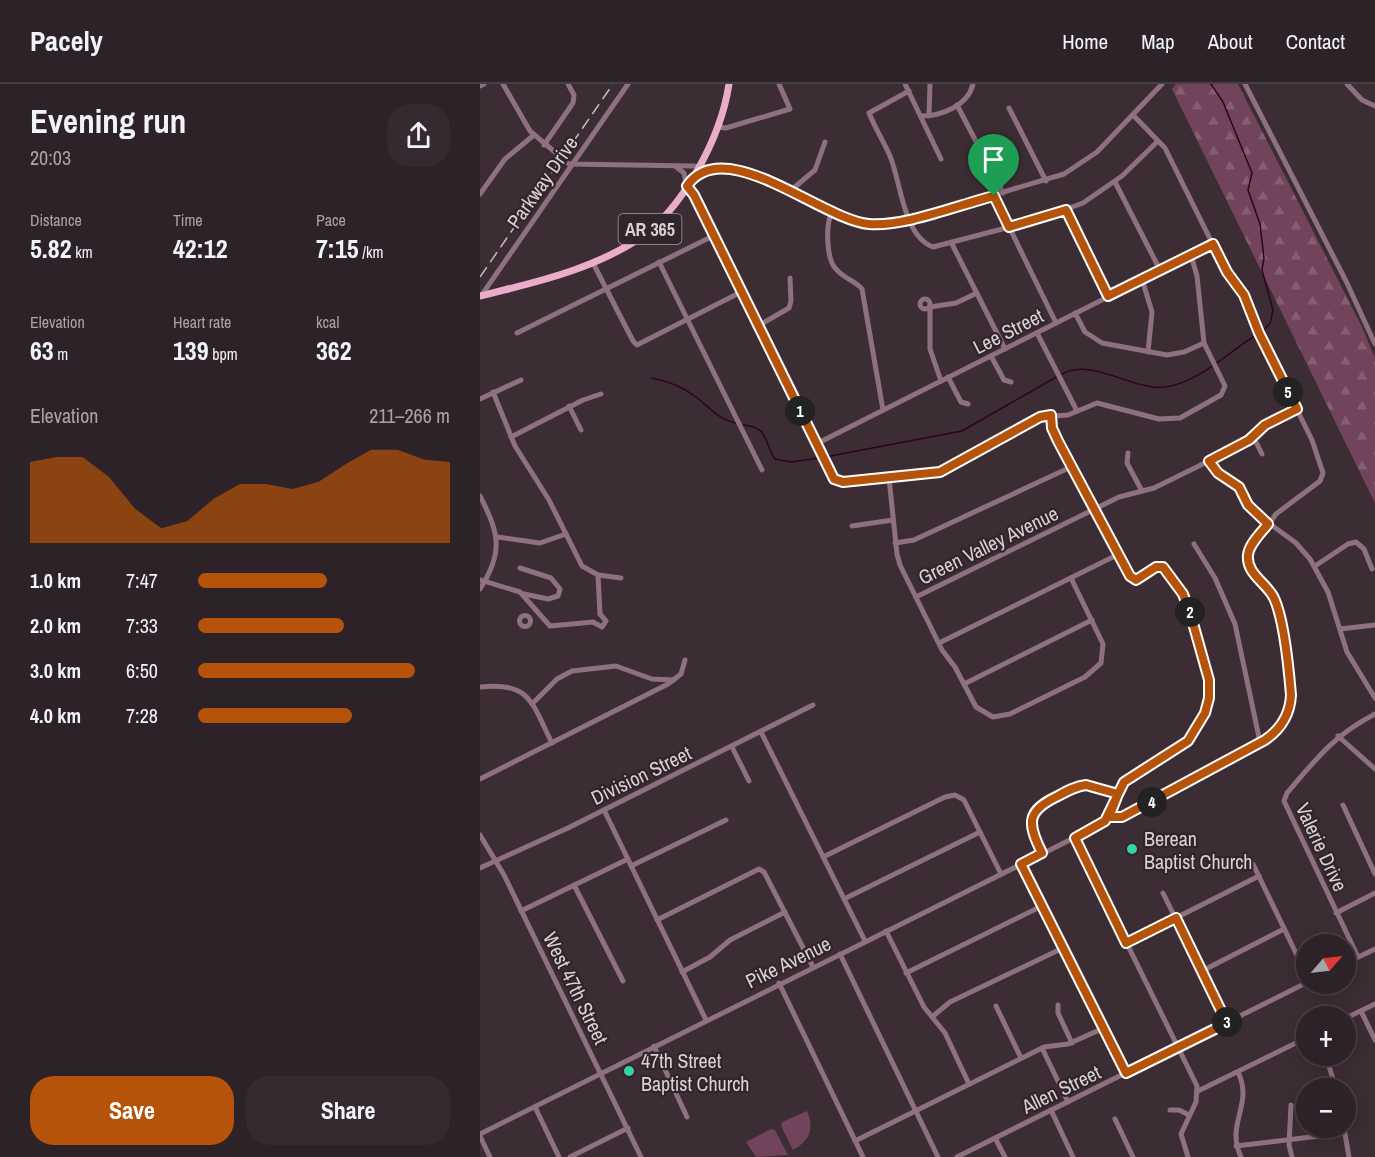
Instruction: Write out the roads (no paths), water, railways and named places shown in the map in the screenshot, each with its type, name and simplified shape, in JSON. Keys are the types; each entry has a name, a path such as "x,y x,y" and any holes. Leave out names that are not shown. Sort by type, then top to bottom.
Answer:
{"main road":[{"name":"AR 365","path":"480,297 593,263 637,240 661,217 687,186 700,166 718,127 729,84"}],"street":[{"path":"480,86 484,84"},
{"path":"503,84 534,135 572,165 700,166 751,174 790,191 831,214 855,222 875,225 909,220 1046,181 1088,159 1134,116 1159,86"},
{"path":"544,145 573,103 574,95 568,84"},
{"name":"Parkway Drive","path":"480,297 628,84"},
{"path":"718,127 726,128 789,109 778,84"},
{"path":"905,84 941,159"},
{"path":"929,116 930,84"},
{"path":"921,116 929,116 957,105 966,99 973,84"},
{"path":"1245,84 1375,344"},
{"path":"1347,84 1362,100 1375,106"},
{"path":"909,91 869,113 893,164 909,220 926,244 936,248 1066,210 1093,197 1115,182 1158,141"},
{"path":"957,105 1003,193"},
{"path":"1009,108 1046,181"},
{"path":"1134,116 1158,141 1227,272 1244,295 1259,332 1323,467 1323,476 1318,483 1288,503 1268,524"},
{"path":"480,194 505,159 534,135"},
{"path":"790,191 814,170 825,142"},
{"path":"579,155 586,165"},
{"path":"675,166 684,173 687,186 834,479 843,482 944,471 1040,417 1066,416 1101,403 1159,419 1180,418 1224,393 1225,386 1204,343 1197,276 1191,255"},
{"path":"692,179 718,168"},
{"path":"1115,182 1160,270"},
{"path":"994,196 1056,323"},
{"path":"1066,210 1108,296"},
{"path":"831,214 828,222 831,261 836,270 862,290 883,410"},
{"path":"518,333 713,236"},
{"path":"952,244 1005,349"},
{"name":"Lee Street","path":"816,444 1213,244"},
{"path":"659,262 762,470"},
{"path":"593,263 635,344 741,292"},
{"path":"758,326 789,308 790,278"},
{"path":"1142,279 1152,312 1148,352"},
{"path":"941,381 930,349 930,307 956,303 977,294"},
{"path":"1075,313 1085,332 1093,339 1148,352 1172,354 1204,343"},
{"path":"1037,333 1077,411"},
{"path":"991,356 1004,380 1011,382"},
{"path":"948,377 960,405 968,404"},
{"path":"480,399 521,380"},
{"path":"1000,388 1004,380"},
{"path":"493,392 511,437 582,566 598,574 621,578"},
{"path":"511,437 569,406 601,394"},
{"path":"569,406 581,430"},
{"name":"Green Valley Avenue","path":"916,597 1094,509 1125,495 1142,491 1209,461 1253,436 1265,425 1297,409"},
{"path":"1051,415 1053,430 1125,569 1136,580 1161,567 1172,578 1189,608 1209,680 1209,698 1203,720 1192,737 1170,754 1128,778 1118,794 1109,817"},
{"path":"1253,436 1262,454"},
{"path":"1128,453 1127,463 1142,491"},
{"path":"1209,461 1218,473 1239,487 1248,505 1268,524 1296,543 1315,566 1328,592 1349,657 1375,698"},
{"path":"896,543 914,540 1071,467"},
{"path":"889,478 898,559 939,643 979,710 993,717 1010,714 1093,673 1103,656 1103,644 1071,578"},
{"path":"480,496 497,537 496,553 480,589"},
{"path":"852,526 893,520"},
{"name":"Pike Avenue","path":"480,1135 779,983 1075,838 1109,817 1115,819 1132,812 1275,732 1290,709 1291,695 1276,602 1251,569 1248,557 1252,545 1268,524"},
{"path":"497,537 540,543 566,534"},
{"path":"1315,566 1348,544 1356,542 1364,549 1372,569"},
{"path":"1194,544 1215,578 1235,624 1260,742"},
{"path":"939,643 1117,555"},
{"path":"483,581 552,599 558,596 560,589 551,578 520,568"},
{"path":"523,593 540,616 554,627 593,622 601,627 606,625 606,620 600,614 598,574"},
{"path":"593,622 600,614"},
{"path":"533,620 540,616"},
{"path":"964,684 1092,620"},
{"path":"1340,629 1375,625"},
{"path":"480,779 674,680 683,670 685,660"},
{"path":"532,704 554,681 572,671 616,666 655,680 674,680"},
{"path":"480,687 511,686 522,693 532,704 552,743"},
{"name":"Division Street","path":"480,868 604,810 813,705"},
{"name":"Valerie Drive","path":"1358,957 1284,802 1287,793 1338,736 1375,714"},
{"path":"761,732 865,941"},
{"path":"1338,736 1375,769"},
{"path":"732,747 749,781"},
{"path":"1042,853 1031,829 1032,817 1040,805 1080,785 1097,786 1118,794"},
{"path":"823,857 952,795 964,800 1001,874"},
{"path":"1343,805 1375,874"},
{"path":"604,810 706,1020"},
{"path":"631,866 726,820"},
{"path":"844,899 980,832"},
{"name":"West 47th Street","path":"480,835 496,861 642,1157"},
{"path":"1075,838 1198,1091"},
{"path":"521,911 628,859"},
{"path":"1021,864 1126,1073"},
{"path":"1253,864 1296,954"},
{"path":"657,920 752,871 762,870 813,967"},
{"path":"1126,943 1259,876"},
{"path":"574,885 623,981"},
{"path":"1163,893 1227,1023"},
{"path":"1336,913 1375,893"},
{"path":"906,973 1042,906"},
{"path":"682,972 710,957 730,940 785,912"},
{"path":"1202,971 1284,929"},
{"path":"886,931 906,973 932,1017 945,1033 969,1084"},
{"path":"932,1017 950,1002 1063,948"},
{"path":"1358,957 1375,949"},
{"path":"840,954 938,1157"},
{"path":"779,983 862,1157"},
{"name":"Allen Street","path":"957,1157 1296,988"},
{"path":"1356,1013 1375,1004"},
{"path":"1058,1005 1058,1013 1072,1043"},
{"path":"996,1006 1021,1058"},
{"path":"1361,1011 1375,1040"},
{"path":"855,1141 1042,1048 1072,1043 1104,1028"},
{"path":"1188,1157 1181,1134 1198,1091 1296,1043"},
{"path":"654,1046 687,1117"},
{"path":"1042,1048 1068,1102"},
{"path":"1238,1072 1244,1093 1234,1137 1241,1157"},
{"path":"1291,1105 1289,1139 1292,1157"},
{"path":"535,1107 559,1157"},
{"path":"1051,1110 1073,1157"},
{"path":"1170,1110 1179,1110 1189,1114"},
{"path":"1115,1119 1133,1157"},
{"path":"570,1157 628,1128"},
{"path":"480,1135 490,1157"},
{"path":"995,1138 1005,1157"},
{"path":"1236,1146 1296,1138"},
{"path":"1345,1138 1349,1157"}],"waterway":[{"path":"1211,84 1223,102 1252,173 1248,190 1260,224 1264,258 1262,270 1273,310 1270,323 1262,332"},
{"path":"1062,374 1074,370 1087,370 1141,385 1166,387 1179,384 1202,373 1258,334"},
{"path":"825,457 962,431 1058,376"},
{"path":"652,378 686,390 719,416 736,423"},
{"path":"743,425 752,426 762,432 775,459 791,462 820,458"}],"railway":[{"path":"480,277 613,84"}],"place":[{"name":"Berean Baptist Church","path":"1132,849"},
{"name":"47th Street Baptist Church","path":"629,1071"}]}
